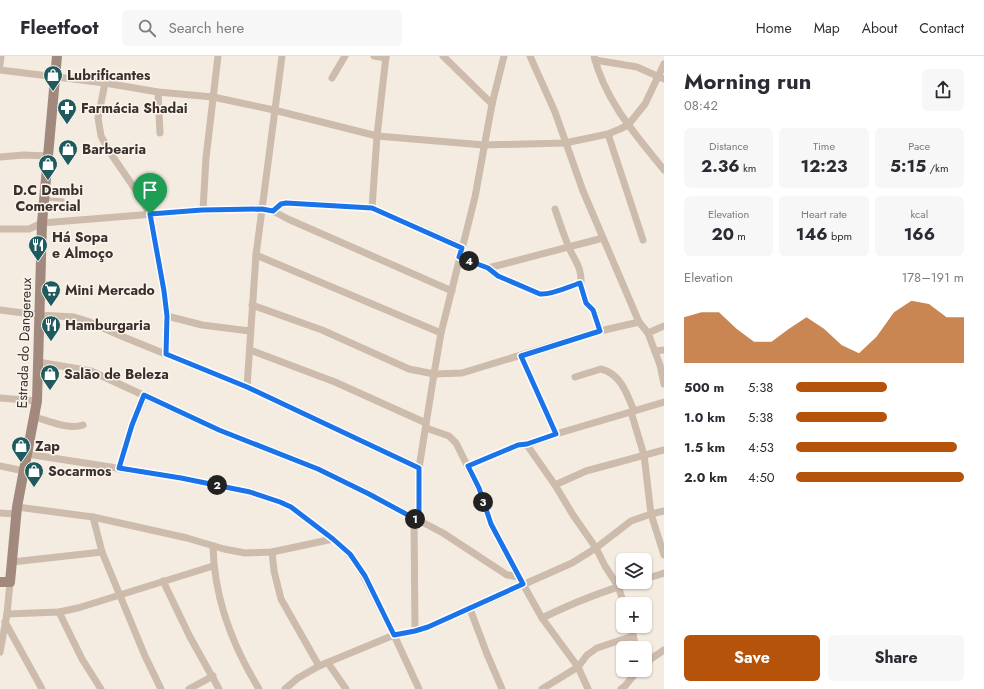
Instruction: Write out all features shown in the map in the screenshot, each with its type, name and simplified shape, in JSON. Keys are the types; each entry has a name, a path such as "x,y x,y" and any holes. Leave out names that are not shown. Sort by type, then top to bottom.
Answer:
{"main road":[{"name":"Estrada do Dangereux","path":"5,582 12,562 17,511 37,401 42,223 57,56"}],"street":[{"path":"0,65 1,56"},
{"path":"202,210 206,158 218,56"},
{"path":"247,387 256,255 282,56"},
{"path":"332,78 344,56"},
{"path":"372,208 377,136 386,57 374,56"},
{"path":"443,56 492,104"},
{"path":"415,631 416,520 419,468 442,333 459,257 475,197 492,104 504,56"},
{"path":"530,56 543,84 583,191 603,238 639,322 648,333 660,365 664,384"},
{"path":"595,58 637,67 661,78"},
{"path":"595,58 606,91 628,125 664,170"},
{"path":"0,70 106,83 158,92 213,97 274,110 377,136 484,145 566,143 608,134 628,125 645,104 661,78 664,64"},
{"path":"106,83 98,118 101,136 109,152 135,189 150,214 167,316 166,354"},
{"path":"158,92 160,133"},
{"path":"608,134 643,240"},
{"path":"0,157 24,155 48,156"},
{"path":"273,211 281,204 286,203 372,208 462,248"},
{"path":"0,229 29,228 42,223 202,210 262,209 273,211 452,291"},
{"path":"459,257 488,268 498,276 540,294 550,293 580,283 581,277 576,260 568,247 555,209"},
{"path":"488,268 603,238"},
{"path":"256,255 442,333"},
{"path":"252,305 322,330 401,366 434,374 462,373 600,331 639,322"},
{"path":"0,310 80,318 247,387 419,468"},
{"path":"167,316 202,325 250,332"},
{"path":"648,333 664,326"},
{"path":"250,350 335,382 453,439 479,488 491,524 521,581 542,618 578,667 588,689"},
{"path":"655,351 664,350"},
{"path":"521,356 556,434"},
{"path":"660,365 664,358"},
{"path":"38,362 86,369 219,430 318,469 369,494 416,520 443,532 507,575 521,581"},
{"path":"575,377 602,369 611,373 621,382 632,412 644,455 651,514 664,556"},
{"path":"119,468 132,425 144,395"},
{"path":"0,398 37,401"},
{"path":"468,466 518,445 527,444 664,402"},
{"path":"35,417 78,427 83,425"},
{"path":"527,444 596,548 616,583"},
{"path":"555,485 586,471 664,450"},
{"path":"27,454 181,478 265,496 291,507 333,539 350,554 358,565 394,635 419,689"},
{"path":"0,466 24,471"},
{"path":"0,513 17,511 93,517 187,538 213,546 245,553 272,552 333,539"},
{"path":"285,689 298,678 319,666 394,635 415,631 470,609 521,581 572,563 596,548 631,521 651,514 664,512"},
{"path":"93,517 102,552 119,595 161,689"},
{"path":"213,546 213,566 222,610 237,648 259,689"},
{"path":"12,562 102,552"},
{"path":"272,552 274,571 280,599 319,666"},
{"path":"6,618 59,612 213,566"},
{"path":"652,577 664,573"},
{"path":"164,581 190,637 219,689"},
{"path":"0,652 6,618 5,582"},
{"path":"542,618 578,601 616,587"},
{"path":"470,609 502,689"},
{"path":"59,612 82,659 101,689"},
{"path":"6,618 42,689"},
{"path":"632,633 634,641"},
{"path":"542,689 578,667 587,655 597,648 633,636"},
{"path":"652,658 664,650"},
{"path":"328,663 346,689"},
{"path":"189,689 213,676"},
{"path":"625,688 633,677"}],"lane":[{"path":"44,199 62,200"}],"path":[{"path":"580,283 586,303 593,310 600,331"}],"place":[{"name":"Lubrificantes","path":"53,92"},
{"name":"Farmácia Shadai","path":"67,125"},
{"name":"Barbearia","path":"68,166"},
{"name":"D.C Dambi Comercial","path":"48,181"},
{"name":"Há Sopa e Almoço","path":"38,262"},
{"name":"Mini Mercado","path":"51,307"},
{"name":"Hamburgaria","path":"51,342"},
{"name":"Salão de Beleza","path":"50,391"},
{"name":"Zap","path":"21,463"},
{"name":"Socarmos","path":"34,488"}],"route":[{"path":"286,203 372,208 462,248 459,257 488,268 498,276 540,294 550,293 580,283 586,303 593,310 600,331 521,356 556,434 527,444 518,445 468,466 479,488 491,524 523,584 428,627 394,635 365,576 350,554 291,507 265,496 250,492 181,478 119,468 132,425 144,395 219,430 318,469 419,521 419,468 247,387 166,354 167,316 160,265 154,242 150,214 202,210 262,209 273,211 281,204 286,203"}]}
